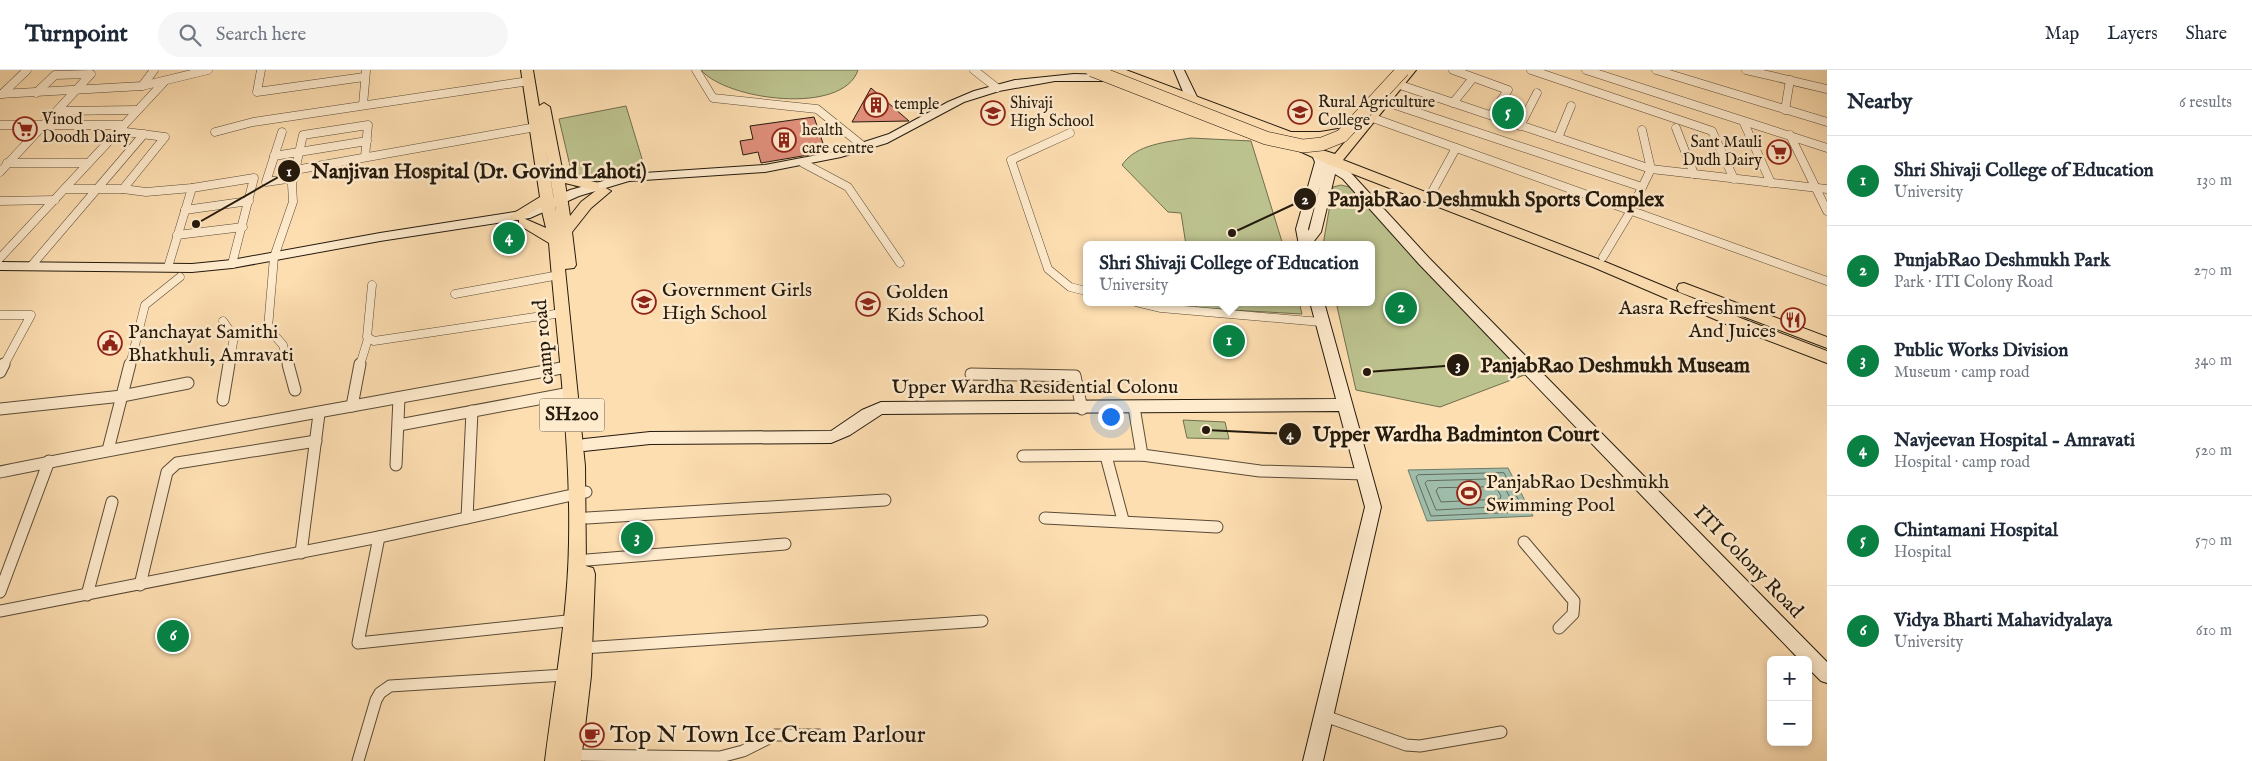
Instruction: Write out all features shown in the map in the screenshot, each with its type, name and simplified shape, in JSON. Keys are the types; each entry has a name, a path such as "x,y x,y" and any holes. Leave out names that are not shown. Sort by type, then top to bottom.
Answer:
{"main road":[{"path":"1092,70 1173,95 1328,159 1603,257 1827,343"},
{"path":"1102,70 1266,138 1303,146 1322,144 1342,136 1403,70"},
{"path":"1328,159 1338,133 1395,70"},
{"path":"1328,159 1370,117 1410,70"},
{"name":"camp road","path":"531,74 536,127 561,236 584,445 578,543 578,620 583,648 571,758"},
{"name":"camp road","path":"531,74 557,176 553,207"},
{"path":"1122,78 1141,80 1173,95"},
{"path":"1191,102 1277,132 1328,159"},
{"path":"1277,132 1302,136 1338,133"},
{"path":"520,219 561,236 599,189 557,176"},
{"path":"1439,197 1827,357"},
{"path":"520,219 553,207"},
{"name":"camp road","path":"555,761 565,675 578,620 587,560 587,518 581,493 562,313 559,275 561,236"}],"street":[{"path":"1,94 27,70"},
{"path":"142,86 154,70"},
{"path":"1,94 142,86 208,70"},
{"path":"261,70 257,92 365,73 363,105"},
{"path":"696,70 713,98 817,109 863,146"},
{"path":"974,70 998,88"},
{"path":"1170,70 1174,80 1173,95"},
{"path":"1179,70 1191,102"},
{"path":"1453,70 1508,90 1491,115"},
{"path":"1532,70 1712,131 1734,179"},
{"path":"1586,70 1827,148"},
{"path":"1656,70 1827,122"},
{"path":"1746,70 1827,89"},
{"path":"1782,70 1786,79 1785,110"},
{"path":"0,172 91,74 55,74 36,93"},
{"path":"215,132 531,74"},
{"path":"0,274 92,274 180,277 222,275 273,262 520,219 599,189 654,179 757,178 898,143 998,88 1036,81 1092,77 1122,78"},
{"path":"808,166 892,136 957,102 1057,83 1107,82 1122,78"},
{"path":"1453,102 1473,78"},
{"path":"0,258 165,81"},
{"path":"1397,84 1651,169 1827,190"},
{"path":"1520,126 1537,93"},
{"path":"1383,101 1642,187"},
{"path":"1558,138 1571,106"},
{"path":"58,111 137,110"},
{"path":"1370,117 1630,212 1827,281"},
{"path":"1744,122 1771,183"},
{"path":"0,125 120,128 165,137 123,190"},
{"path":"295,390 282,346 268,328 273,262 293,202 294,174 303,135 368,125 365,158"},
{"path":"282,132 266,182 365,158 536,127"},
{"path":"1676,128 1694,174"},
{"path":"1603,257 1630,212 1651,169 1642,130"},
{"path":"1070,133 1011,160 1048,269 1070,287 1083,290"},
{"path":"32,265 144,134"},
{"path":"1790,135 1827,211"},
{"path":"274,156 367,141"},
{"path":"1439,197 1456,148"},
{"path":"1307,241 1315,232 1328,159"},
{"name":"ITI Colony Road","path":"1328,159 1337,174 1405,249 1424,261 1654,495 1827,675"},
{"path":"0,163 88,163"},
{"path":"808,166 848,187 900,263"},
{"path":"64,189 142,192 192,188 254,178 232,264"},
{"path":"168,267 192,188"},
{"path":"0,201 55,200"},
{"path":"185,210 249,201"},
{"path":"177,235 243,227"},
{"path":"0,266 192,268 273,262"},
{"path":"455,294 559,275"},
{"path":"108,450 145,305 180,277"},
{"path":"352,406 359,367 368,339 372,285"},
{"path":"1153,306 1320,322"},
{"path":"1313,761 1325,716 1372,507 1365,474 1317,306"},
{"path":"368,339 374,341 562,313"},
{"path":"0,316 31,315 0,372"},
{"path":"223,321 234,337 223,400"},
{"path":"234,337 268,328"},
{"path":"0,472 108,450 319,414 352,406 567,367"},
{"path":"971,374 1075,376 1082,409"},
{"path":"0,409 122,396 188,382"},
{"path":"399,425 570,393"},
{"path":"396,465 399,398"},
{"name":"Upper Wardha Residential Colonu","path":"584,445 650,438 831,437 844,433 864,416 881,408 1082,409 1240,404 1346,405"},
{"path":"1134,407 1142,455"},
{"path":"467,518 472,411"},
{"path":"301,553 319,414"},
{"path":"140,585 167,472 170,467 177,464 316,441"},
{"path":"1023,456 1142,455 1260,471 1365,474"},
{"path":"1106,456 1123,520"},
{"path":"0,592 49,462"},
{"path":"0,611 380,537 581,493"},
{"path":"587,518 885,500"},
{"path":"87,595 112,502"},
{"path":"1045,518 1123,520 1217,526"},
{"path":"380,537 358,644 578,620"},
{"path":"1524,542 1572,596 1576,604 1576,611 1559,628"},
{"path":"587,560 785,544"},
{"path":"583,648 982,621"},
{"path":"358,761 376,700 390,686 565,675"},
{"path":"1325,716 1406,745 1420,746 1501,732"},
{"path":"571,758 720,757 743,751 775,735 819,735"}],"green space":[{"path":"701,70 858,70 848,84 831,94 808,98 783,98 758,95 734,89 714,80"},
{"path":"626,106 646,172 575,187 559,119"},
{"path":"1191,138 1251,141 1282,241 1185,241 1181,213 1168,212 1122,165 1135,152 1162,143"},
{"path":"1341,185 1349,187 1527,374 1440,407 1356,390 1337,306 1375,306 1375,241 1324,241 1333,187"},
{"path":"1196,306 1300,306 1302,314 1196,308"},
{"path":"1183,420 1225,422 1229,439 1187,438"}],"water":[{"name":"PanjabRao Deshmukh Swimming Pool","path":"1508,468 1533,516 1427,521 1408,470"}],"building":[{"name":"temple","path":"871,88 909,121 852,122"},
{"name":"health care centre","path":"814,117 826,152 761,163 758,152 743,155 740,141 753,139 750,126"}],"place":[{"name":"temple","path":"876,105"},
{"name":"Rural Agriculture College","path":"1300,112"},
{"name":"Shivaji High School","path":"993,113"},
{"name":"Chintamani Hospital","path":"1508,113"},
{"name":"Vinod Doodh Dairy","path":"25,129"},
{"name":"health care centre","path":"784,140"},
{"name":"Sant Mauli Dudh Dairy","path":"1779,152"},
{"name":"Nanjivan Hospital (Dr. Govind Lahoti)","path":"196,224"},
{"name":"PanjabRao Deshmukh Sports Complex","path":"1232,233"},
{"name":"Navjeevan Hospital - Amravati","path":"509,238"},
{"name":"Government Girls High School","path":"644,302"},
{"name":"Golden Kids School","path":"868,304"},
{"name":"PunjabRao Deshmukh Park","path":"1401,308"},
{"name":"Aasra Refreshment And Juices","path":"1793,320"},
{"name":"Shri Shivaji College of Education","path":"1229,341"},
{"name":"Panchayat Samithi Bhatkhuli, Amravati","path":"110,343"},
{"name":"PanjabRao Deshmukh Museam","path":"1367,372"},
{"name":"Upper Wardha Badminton Court","path":"1206,430"},
{"name":"PanjabRao Deshmukh Swimming Pool","path":"1469,493"},
{"name":"Public Works Division","path":"637,538"},
{"name":"Vidya Bharti Mahavidyalaya","path":"173,636"},
{"name":"Top N Town Ice Cream Parlour","path":"592,735"}]}
